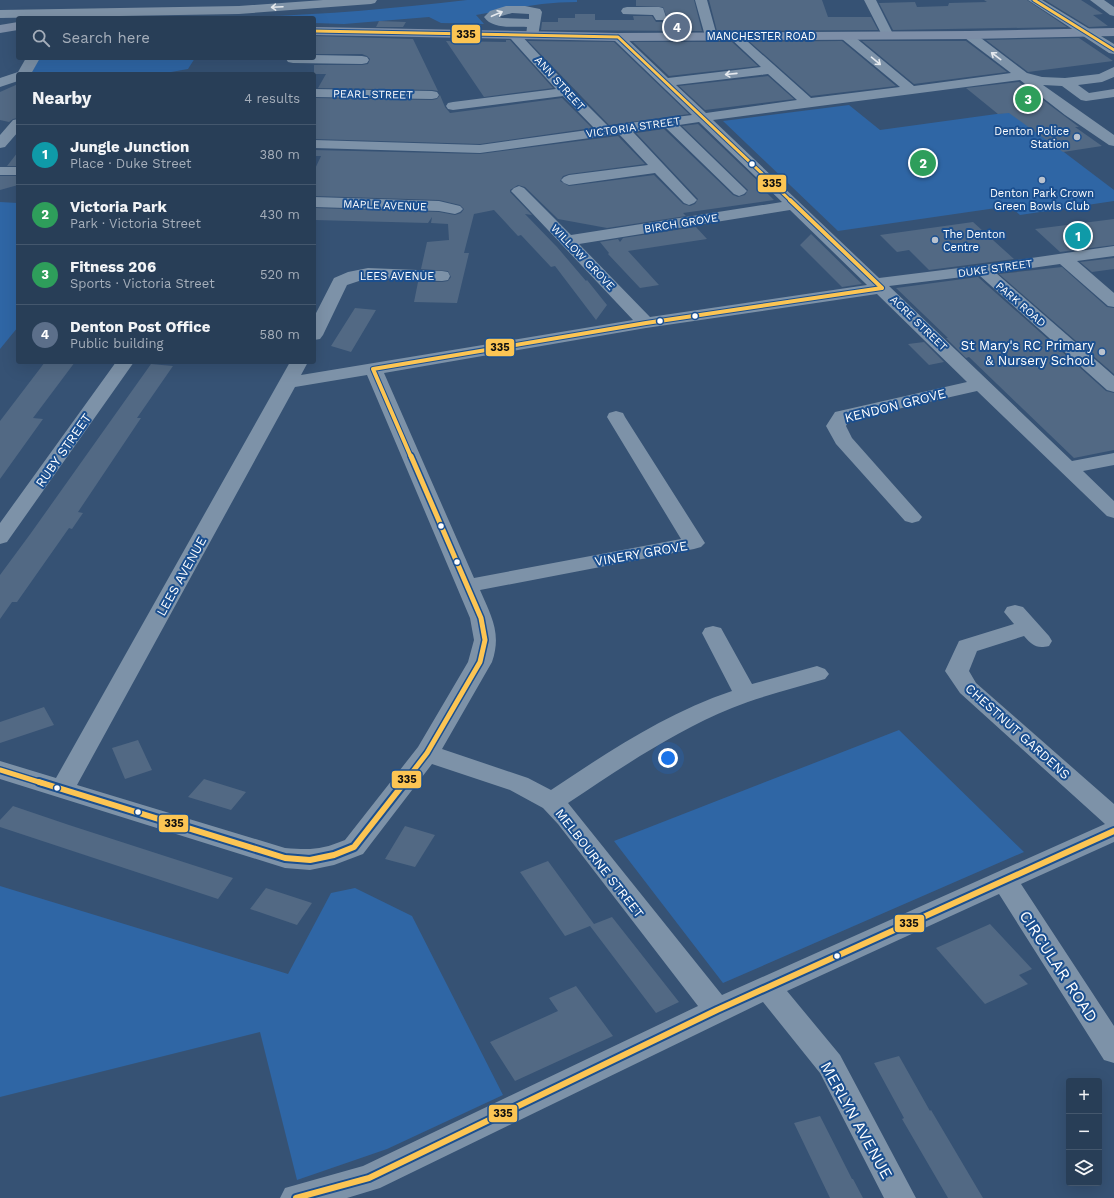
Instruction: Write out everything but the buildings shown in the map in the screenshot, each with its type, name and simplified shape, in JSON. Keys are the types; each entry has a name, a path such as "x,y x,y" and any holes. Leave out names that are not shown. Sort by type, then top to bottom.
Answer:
{"highway":[{"path":"0,6 234,0"},
{"path":"355,2 371,0"},
{"path":"139,16 380,0"},
{"path":"1034,0 1114,50"},
{"path":"5,24 16,23"}],"main road":[{"name":"MANCHESTER ROAD","path":"316,30 515,36 624,37 969,36 1114,32"}],"street":[{"path":"701,0 711,36"},
{"path":"870,0 888,36"},
{"path":"1096,0 1114,12"},
{"path":"624,37 627,7 659,11 660,17"},
{"path":"532,36 535,17"},
{"name":"ANN STREET","path":"515,36 566,92 604,130"},
{"path":"734,36 770,70 808,102"},
{"path":"846,36 911,90"},
{"path":"969,36 1070,112 1114,142"},
{"name":"ACRE STREET","path":"624,37 666,82 1114,512"},
{"path":"25,72 32,60"},
{"path":"291,62 362,60"},
{"path":"1023,76 1036,76 1114,66"},
{"path":"666,82 770,70"},
{"path":"1023,76 1041,81 1065,82 1102,78 1114,71"},
{"name":"VICTORIA STREET","path":"316,144 480,148 808,102 1023,76"},
{"path":"0,83 16,77"},
{"path":"1102,78 1114,86"},
{"path":"1065,82 1086,97"},
{"path":"453,106 566,92"},
{"name":"PEARL STREET","path":"316,93 432,95"},
{"path":"1070,112 1072,105 1086,97 1114,93"},
{"path":"1070,112 1114,106"},
{"path":"668,122 739,191"},
{"path":"0,144 16,125"},
{"path":"621,128 689,200"},
{"path":"569,180 658,168"},
{"path":"0,171 16,171"},
{"name":"WILLOW GROVE","path":"519,191 646,323"},
{"name":"MAPLE AVENUE","path":"316,202 439,206 455,209"},
{"name":"BIRCH GROVE","path":"566,241 795,205"},
{"name":"DUKE STREET","path":"289,382 879,285 1114,251"},
{"path":"1063,258 1114,302"},
{"name":"PARK ROAD","path":"983,270 1114,386"},
{"name":"LEES AVENUE","path":"316,331 340,282 354,276 368,274 442,276"},
{"name":"RUBY STREET","path":"0,538 124,364"},
{"name":"LEES AVENUE","path":"62,789 298,364"},
{"path":"0,770 285,858 310,860 334,855 354,847 427,753 480,662 486,648 486,633 481,618 373,369"},
{"name":"KENDON GROVE","path":"912,517 843,440 836,426 838,421 842,416 982,384"},
{"name":"VINERY GROVE","path":"466,586 694,543 616,417"},
{"path":"1068,468 1114,459"},
{"name":"CHESTNUT GARDENS","path":"1028,627 967,646 957,670 968,688 1114,818"},
{"path":"713,633 745,694"},
{"path":"552,802 626,753 711,707 745,694 817,674"},
{"name":"MELBOURNE STREET","path":"427,753 519,784 552,802 567,818 717,1010"},
{"path":"296,1198 369,1178 717,1010 1114,831"},
{"name":"CIRCULAR ROAD","path":"1004,880 1114,1051"},
{"name":"MERLYN AVENUE","path":"768,988 808,1039 830,1064 900,1198"}],"shaded area":[{"path":"467,0 577,0 577,2 564,2 514,8 476,15 484,24 441,23 429,17 344,24 316,23 316,16 262,16 350,12"},
{"path":"38,60 194,60 188,69 171,72 32,72"},
{"path":"849,105 880,130 1011,112 1114,190 1114,201 1020,215 1010,206 838,231 723,121"},
{"path":"0,202 16,203 16,329 0,349"},
{"path":"899,730 1024,852 723,983 614,841"},
{"path":"0,886 288,974 331,893 355,888 412,916 503,1095 387,1149 297,1180 260,1032 0,1097"}],"transit line":[{"name":"335","path":"1034,0 1114,50"},
{"name":"335","path":"316,31 618,37"},
{"name":"335","path":"618,37 882,288"},
{"name":"335","path":"373,369 646,323 882,288"},
{"name":"335","path":"0,770 285,858 310,860 334,855 354,847 427,753 480,662 485,640 481,618 373,369"},
{"name":"335","path":"296,1198 369,1178 717,1010 1114,831"}],"place":[{"name":"Denton Post Office","path":"677,27"},
{"name":"Fitness 206","path":"1028,99"},
{"name":"Denton Police Station","path":"1077,137"},
{"name":"Victoria Park","path":"923,163"},
{"name":"Denton Park Crown Green Bowls Club","path":"1042,180"},
{"name":"Jungle Junction","path":"1078,236"},
{"name":"The Denton Centre","path":"935,240"},
{"name":"St Mary's RC Primary & Nursery School","path":"1102,352"}]}
